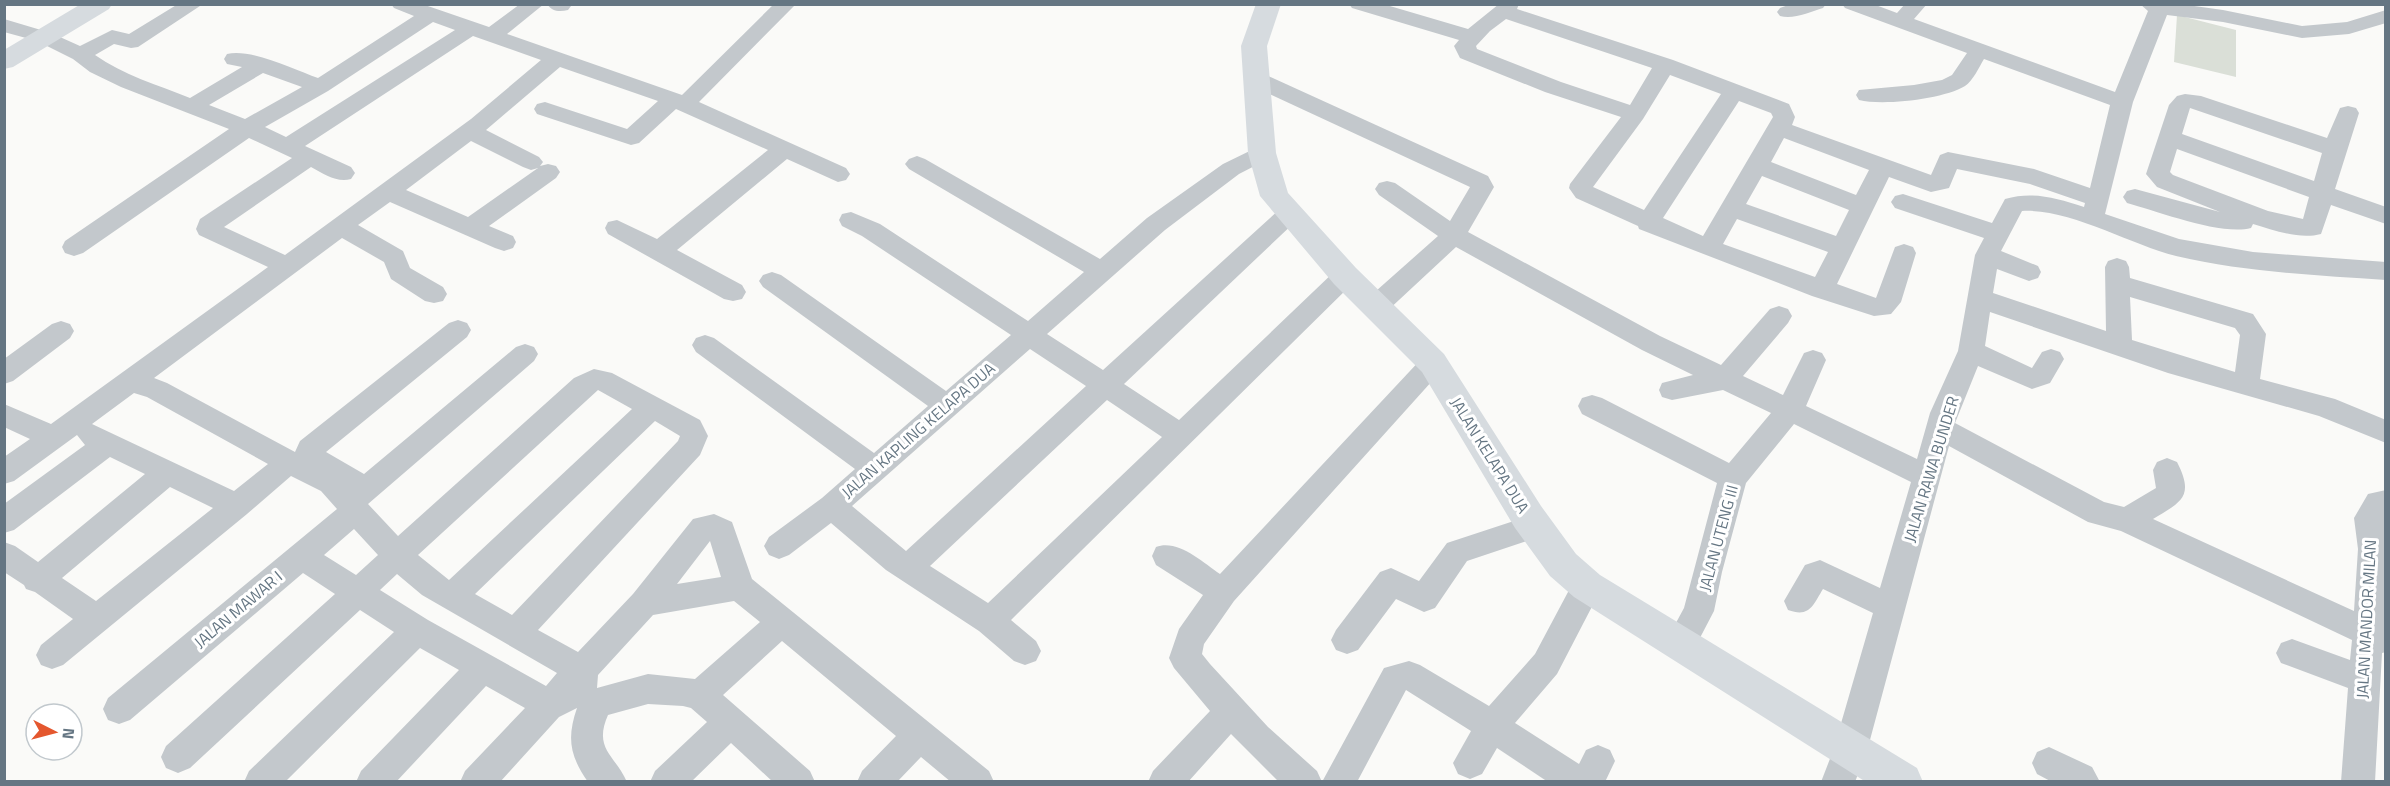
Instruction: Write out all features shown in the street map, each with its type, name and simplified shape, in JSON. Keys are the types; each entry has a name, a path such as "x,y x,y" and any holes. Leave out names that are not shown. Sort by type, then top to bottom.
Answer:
{"main road":[{"path":"4,61 100,4"},
{"name":"JALAN KELAPA DUA","path":"1269,4 1254,46 1262,153 1274,196 1345,276 1434,363 1535,526 1563,565 1587,586 1903,782"}],"street":[{"path":"81,54 112,36 131,42 193,4"},
{"path":"401,4 679,101 838,174"},
{"path":"74,247 247,129 439,17 471,4"},
{"path":"545,109 631,138 679,101 786,4"},
{"path":"1359,4 1475,33"},
{"path":"1392,4 1475,33"},
{"path":"1787,12 1816,4"},
{"path":"1852,4 2122,102"},
{"path":"1900,22 1917,4"},
{"path":"287,147 528,6"},
{"path":"2096,203 2122,102 2154,6 2223,16 2302,32 2349,28 2385,16"},
{"path":"1635,114 1553,87 1468,52 1466,46 1475,33 1507,8 1781,109 1784,117 1779,128 1708,249"},
{"path":"4,25 44,38 81,54 98,67 129,82 247,129 343,173"},
{"path":"1867,95 1930,89 1955,82 1960,80 1980,50"},
{"path":"4,473 470,131 557,58"},
{"path":"235,59 261,64 320,86"},
{"path":"192,106 261,64"},
{"path":"1665,66 1635,114 1581,188 1584,192 1708,249 1874,307 1882,307 1888,302 1904,253"},
{"path":"1256,79 1480,182 1482,187 1376,306"},
{"path":"1648,223 1734,92"},
{"path":"2158,204 2161,178 2158,174 2180,105 2185,101 2200,103 2335,148"},
{"path":"2161,178 2276,222 2312,228 2324,193 2335,148 2348,113"},
{"path":"1779,128 1882,168 1931,184 1941,182 1948,159 2034,177 2096,203 2187,249 2253,261 2385,272"},
{"path":"470,131 539,167 470,227"},
{"path":"2170,138 2385,216"},
{"path":"658,251 785,149"},
{"name":"JALAN KAPLING KELAPA DUA","path":"1025,651 990,621 905,565 832,506 1156,224 1230,169 1262,153"},
{"path":"287,266 208,229 209,225 309,158"},
{"path":"917,164 1102,271"},
{"path":"1757,165 1863,207"},
{"path":"1821,290 1882,168"},
{"path":"1387,189 1446,229 1651,343 1928,477"},
{"path":"386,191 504,242"},
{"path":"2135,197 2218,220 2276,222"},
{"name":"JALAN RAWA BUNDER","path":"1838,782 1850,751 1928,477 1939,428 1971,351 1979,298 1992,244 2013,205 2023,201 2096,203"},
{"path":"1903,202 1992,244 2029,272"},
{"path":"1733,208 1842,248"},
{"path":"905,565 912,564 1289,214"},
{"path":"851,220 871,230 1182,436"},
{"path":"340,226 394,257 400,273 434,294"},
{"path":"617,228 733,292"},
{"path":"2119,346 2117,274 2244,321 2253,334 2246,386"},
{"path":"990,621 1345,276"},
{"path":"772,281 946,405"},
{"path":"1979,298 2176,366 2325,407 2385,432"},
{"path":"1672,390 1725,379 1779,316"},
{"path":"458,330 310,449 307,455 357,500 398,557 433,585 515,633 586,689"},
{"path":"4,374 61,331"},
{"path":"705,345 874,468"},
{"path":"1971,351 2032,379 2041,376 2051,359"},
{"name":"JALAN MAWAR I","path":"119,709 301,556 357,500 525,354"},
{"name":"JALAN UTENG III","path":"1680,645 1696,619 1733,478 1790,410 1813,360"},
{"path":"1305,782 1271,754 1230,712 1185,658 1190,639 1223,592 1434,363"},
{"path":"178,757 583,385 594,379 603,380 690,428 694,436 690,447 515,633"},
{"path":"131,381 158,390 252,443 331,483 357,500"},
{"path":"1592,406 1733,478"},
{"path":"452,596 651,408"},
{"path":"4,415 52,436"},
{"path":"1939,428 2098,513 2127,520 2377,637"},
{"path":"4,521 98,439 237,506"},
{"path":"2127,520 2171,493 2167,470"},
{"path":"52,656 279,471"},
{"path":"37,580 168,472"},
{"name":"JALAN MANDOR MILAN","path":"2358,782 2365,680 2377,637 2373,549 2368,518 2378,502 2385,502"},
{"path":"779,546 832,506"},
{"path":"601,779 584,734 588,719 586,689 644,603 703,528 714,526 722,531 739,587 977,782"},
{"path":"1347,640 1391,581 1424,599 1457,552 1535,526"},
{"path":"4,555 37,580 97,618"},
{"path":"301,556 417,630 550,705"},
{"path":"1167,556 1223,592"},
{"path":"1799,601 1816,574 1820,573 1890,608"},
{"path":"1470,763 1492,726 1546,664 1587,586"},
{"path":"644,603 739,587"},
{"path":"700,695 782,622"},
{"path":"261,782 417,630"},
{"path":"2292,653 2365,680"},
{"path":"373,782 483,666"},
{"path":"1339,782 1395,678 1401,675 1409,675 1492,726 1588,775"},
{"path":"477,782 550,705 586,689 648,689 683,691 700,695 798,782"},
{"path":"1165,782 1230,712"},
{"path":"667,782 730,722"},
{"path":"874,782 920,735"},
{"path":"2049,763 2083,782"}],"shaded area":[{"path":"2177,15 2236,30 2236,77 2174,62"}]}
